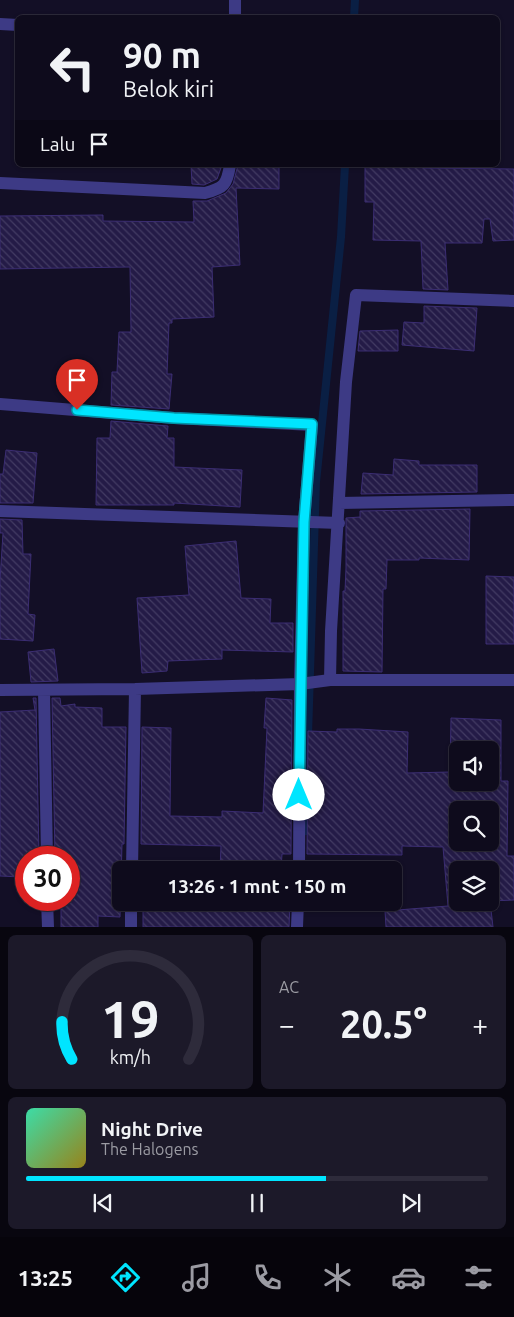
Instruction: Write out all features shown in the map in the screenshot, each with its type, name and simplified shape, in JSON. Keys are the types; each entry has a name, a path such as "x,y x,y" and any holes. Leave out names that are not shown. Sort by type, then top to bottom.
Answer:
{"street":[{"path":"235,0 235,15"},
{"path":"0,24 15,25"},
{"path":"0,183 205,193 220,189 228,179 230,167"},
{"path":"327,681 346,382 356,295 514,301"},
{"path":"0,404 174,418 312,424 306,522 301,684 299,861"},
{"path":"339,503 514,500"},
{"path":"0,511 337,523"},
{"path":"0,690 135,689 301,684 327,681 514,680"},
{"path":"132,861 135,689"},
{"path":"44,690 47,846"},
{"path":"47,911 48,927"},
{"path":"131,911 131,927"},
{"path":"297,927 298,911"}],"building":[{"path":"191,167 221,167 217,179 204,185 192,184"},
{"path":"237,167 279,167 279,189 236,188 240,265 212,267 214,317 172,319 172,323 169,323 167,374 172,374 169,409 111,405 112,372 117,372 119,332 131,332 130,267 0,269 0,216 103,215 103,221 194,222 193,201 207,201 226,193 233,184"},
{"path":"365,167 514,169 514,240 493,241 490,219 484,219 482,243 445,243 448,290 423,289 421,241 373,240 374,202 365,202"},
{"path":"424,306 477,308 474,351 402,345 404,322 424,323"},
{"path":"398,330 398,351 358,351 360,331"},
{"path":"111,421 168,426 167,438 174,438 174,467 242,470 240,507 174,503 174,505 96,505 97,438 110,438"},
{"path":"6,450 37,453 33,503 0,503 0,474 3,474"},
{"path":"394,459 419,461 419,465 477,465 477,492 361,494 363,473 393,475"},
{"path":"470,509 469,560 419,558 419,560 387,560 386,589 383,589 382,672 343,671 343,591 345,591 346,568 346,518 360,517 360,511"},
{"path":"0,519 22,520 23,554 31,554 28,614 35,615 33,641 0,639 0,580 3,533 0,533"},
{"path":"236,541 241,598 271,599 270,623 293,623 293,652 222,650 222,659 168,661 167,671 142,673 137,598 189,595 185,546"},
{"path":"486,576 514,577 514,644 486,644"},
{"path":"54,649 58,681 31,682 28,652"},
{"path":"33,698 36,698 39,846 15,846 15,877 0,876 0,712 35,710"},
{"path":"52,698 60,698 61,706 75,704 75,707 102,708 102,727 126,727 124,844 122,844 122,861 112,861 112,911 120,911 120,917 98,916 98,927 61,927 61,911 80,911 80,846 55,846"},
{"path":"266,698 292,700 291,854 282,854 282,861 220,861 221,846 141,844 142,727 171,728 170,816 222,817 222,811 263,813 267,728 264,728"},
{"path":"451,718 501,720 501,781 508,781 507,856 514,856 514,900 499,901 499,861 449,861 449,911 491,911 493,927 386,927 385,911 448,906 443,847 402,846 402,855 307,854 308,731 337,732 337,729 359,729 408,732 407,773 449,772 449,791 499,791 499,741 451,741"},
{"path":"143,911 290,911 289,927 143,927"}],"waterway":[{"path":"354,15 355,0"},
{"path":"305,831 316,482 341,237 345,167"}],"route":[{"path":"77,410 174,418 312,424 304,522 299,795"}]}
